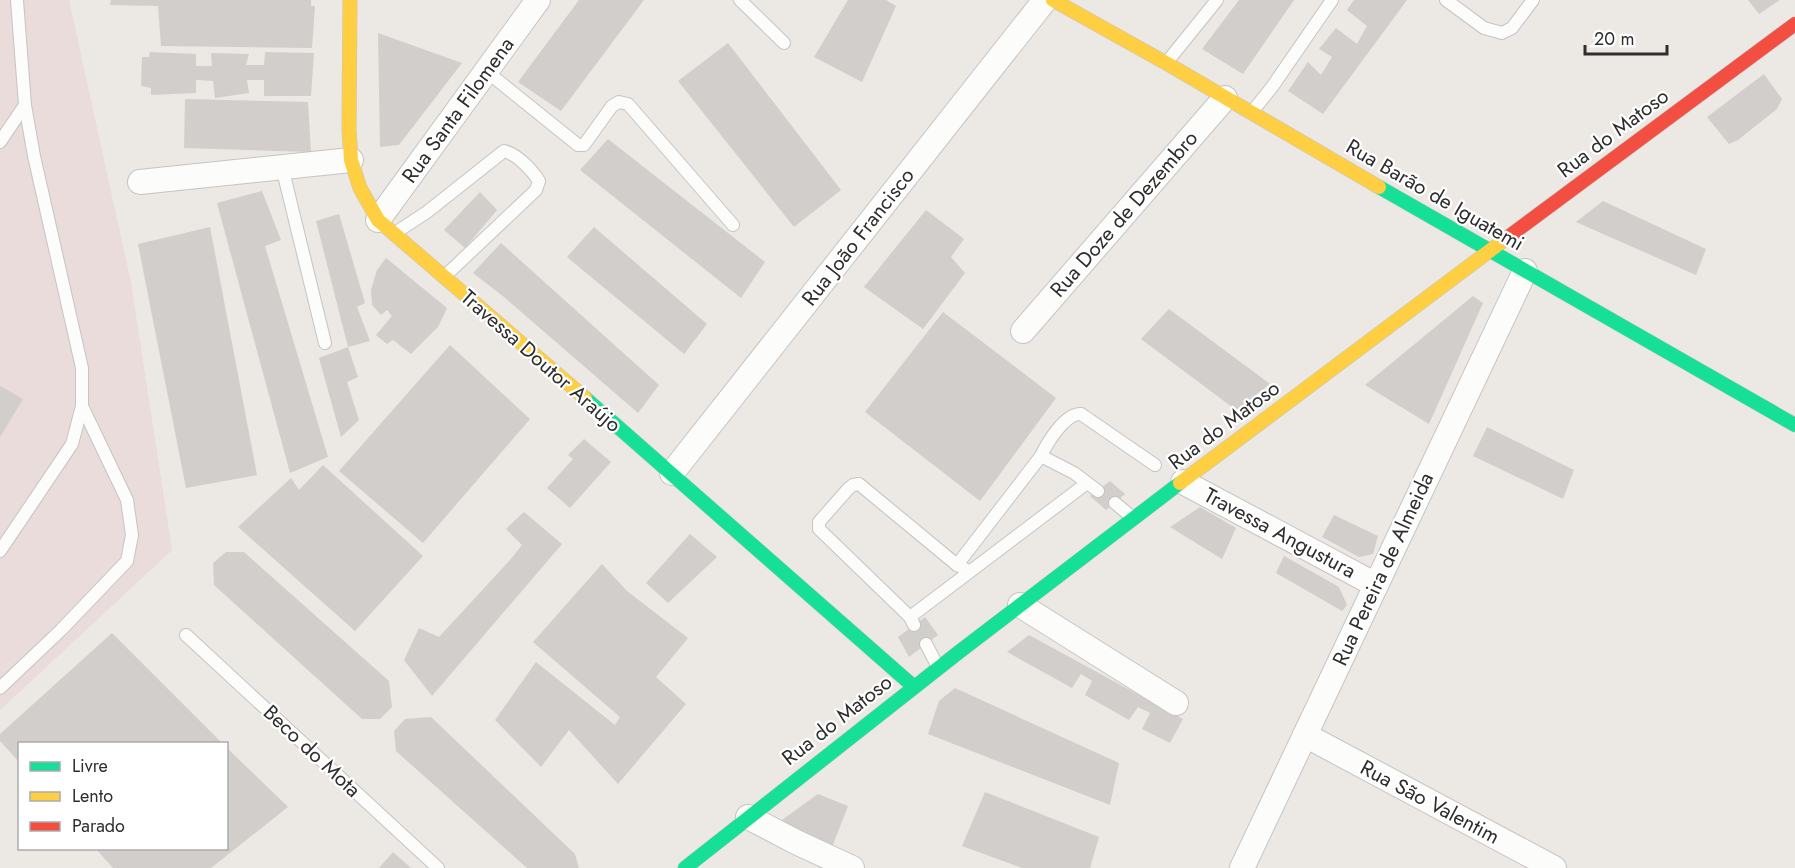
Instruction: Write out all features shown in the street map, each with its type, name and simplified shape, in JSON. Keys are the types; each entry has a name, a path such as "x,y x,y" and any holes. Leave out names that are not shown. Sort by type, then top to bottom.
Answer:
{"street":[{"name":"Travessa Doutor Araújo","path":"350,0 349,129 351,160 360,188 386,227 672,473 913,686"},
{"name":"Rua Santa Filomena","path":"386,227 486,71 538,0"},
{"name":"Rua João Francisco","path":"672,473 1045,0"},
{"name":"Rua Barão de Iguatemi","path":"1053,0 1795,425"},
{"name":"Rua do Matoso","path":"685,868 913,686 1795,24"},
{"name":"Rua Doze de Dezembro","path":"1023,331 1225,98"},
{"path":"140,182 351,160"},
{"name":"Rua Pereira de Almeida","path":"1242,868 1525,271"},
{"name":"Travessa Angustura","path":"1183,482 1376,585"},
{"path":"1020,605 1176,703"},
{"name":"Rua São Valentim","path":"1305,735 1554,868"},
{"path":"748,817 852,868"}],"lane":[{"path":"0,551 72,444 82,406 82,368 34,156 25,105 17,0"},
{"path":"740,0 784,43"},
{"path":"1166,63 1217,0"},
{"path":"1252,113 1332,0"},
{"path":"1446,0 1484,28 1502,33 1512,27 1533,0"},
{"path":"486,71 578,145 584,145 612,106 619,102 628,104 733,225"},
{"path":"0,142 25,105"},
{"path":"386,227 427,212 504,152 509,152 534,173 540,181 536,189 444,277"},
{"path":"282,167 325,344"},
{"path":"0,688 61,630 127,561 132,535 127,500 82,406"},
{"path":"963,568 859,484 849,488 819,522 819,529 912,621 963,568 1041,456 1044,448 1068,417 1081,414 1155,465"},
{"path":"1041,456 1074,473 1098,491"},
{"path":"963,568 1087,483"},
{"path":"1115,503 1134,519"},
{"name":"Beco do Mota","path":"186,635 438,868"},
{"path":"926,644 938,667"}],"shaded area":[{"path":"0,0 69,0 131,283 172,550 0,710"}],"building":[{"path":"111,0 311,0 311,6 315,6 312,48 161,46 158,6 110,5"},
{"path":"579,0 644,0 561,111 518,82"},
{"path":"848,0 886,0 896,6 862,82 814,57"},
{"path":"1239,0 1294,0 1243,74 1202,49"},
{"path":"1354,0 1407,0 1323,114 1288,91 1308,62 1321,75 1332,57 1319,49 1336,28 1357,44 1367,26 1347,10"},
{"path":"1748,0 1780,0 1759,14"},
{"path":"378,33 462,63 399,145 380,147"},
{"path":"728,43 841,190 794,227 678,81"},
{"path":"150,52 196,54 196,66 212,66 211,53 249,54 246,65 264,65 265,52 314,53 311,96 264,96 264,80 247,80 249,93 215,98 213,81 196,80 196,93 151,95 151,88 141,86 142,57 149,57"},
{"path":"1764,74 1782,99 1777,109 1738,140 1729,144 1707,117"},
{"path":"185,99 308,102 311,152 184,148"},
{"path":"608,139 765,262 741,298 580,170"},
{"path":"262,191 281,240 265,246 328,457 290,473 217,203"},
{"path":"480,192 497,210 465,248 444,230"},
{"path":"1603,201 1706,249 1696,275 1576,222"},
{"path":"926,210 964,239 951,257 965,273 923,329 864,287"},
{"path":"339,214 365,303 357,307 370,341 348,347 316,221"},
{"path":"210,227 257,475 186,488 138,244"},
{"path":"594,227 707,324 684,354 567,257"},
{"path":"501,243 659,385 638,413 473,273"},
{"path":"386,258 447,308 438,327 411,354 393,340 387,344 376,335 392,316 387,310 381,315 372,305 371,290 377,270"},
{"path":"1473,296 1483,303 1429,424 1365,385"},
{"path":"1169,309 1270,384 1236,410 1141,339"},
{"path":"943,312 1056,398 980,501 865,412"},
{"path":"450,345 530,419 423,543 339,471"},
{"path":"348,347 358,377 347,382 359,420 341,437 319,358"},
{"path":"0,386 23,399 0,437"},
{"path":"1487,427 1574,470 1563,499 1473,456"},
{"path":"584,439 611,462 570,508 547,488 573,459 568,455"},
{"path":"323,465 423,556 355,631 238,527 291,478 299,490"},
{"path":"1110,481 1125,494 1106,510 1090,496"},
{"path":"1200,507 1236,528 1222,559 1170,527"},
{"path":"524,512 562,544 432,696 404,660 419,628 439,637 510,560 522,545 506,529"},
{"path":"1334,515 1378,536 1373,554 1359,557 1322,537"},
{"path":"690,534 717,557 668,603 646,583"},
{"path":"226,552 244,552 389,681 392,707 380,719 362,719 214,585 213,563"},
{"path":"1284,556 1339,587 1347,605 1342,611 1276,573"},
{"path":"602,564 627,591 688,638 656,677 686,704 618,784 569,730 541,767 495,720 536,662 615,725 620,717 533,642"},
{"path":"925,617 938,635 909,657 898,637"},
{"path":"112,633 221,742 18,742 18,761 0,741 0,734"},
{"path":"1029,635 1183,719 1170,743 1142,729 1150,713 1138,707 1129,720 1085,695 1092,681 1081,674 1072,688 1007,652"},
{"path":"955,688 1119,763 1110,805 928,734 939,701"},
{"path":"431,717 575,854 579,868 527,868 396,751 394,731 405,719"},
{"path":"228,749 288,807 211,868 113,868 97,850 228,850"},
{"path":"985,792 1099,837 1090,868 1022,868 962,846"},
{"path":"818,794 848,806 831,850 782,820"},
{"path":"393,852 411,868 379,868"}],"traffic: fast":[{"path":"1379,187 1795,425"},
{"path":"585,398 913,686"},
{"path":"685,868 959,652 1180,483"}],"traffic: slow":[{"path":"350,0 349,129 351,160 360,188 378,220 585,398"},
{"path":"1053,0 1379,187"},
{"path":"1180,483 1508,237"}],"traffic: jam":[{"path":"1508,237 1795,24"}]}
